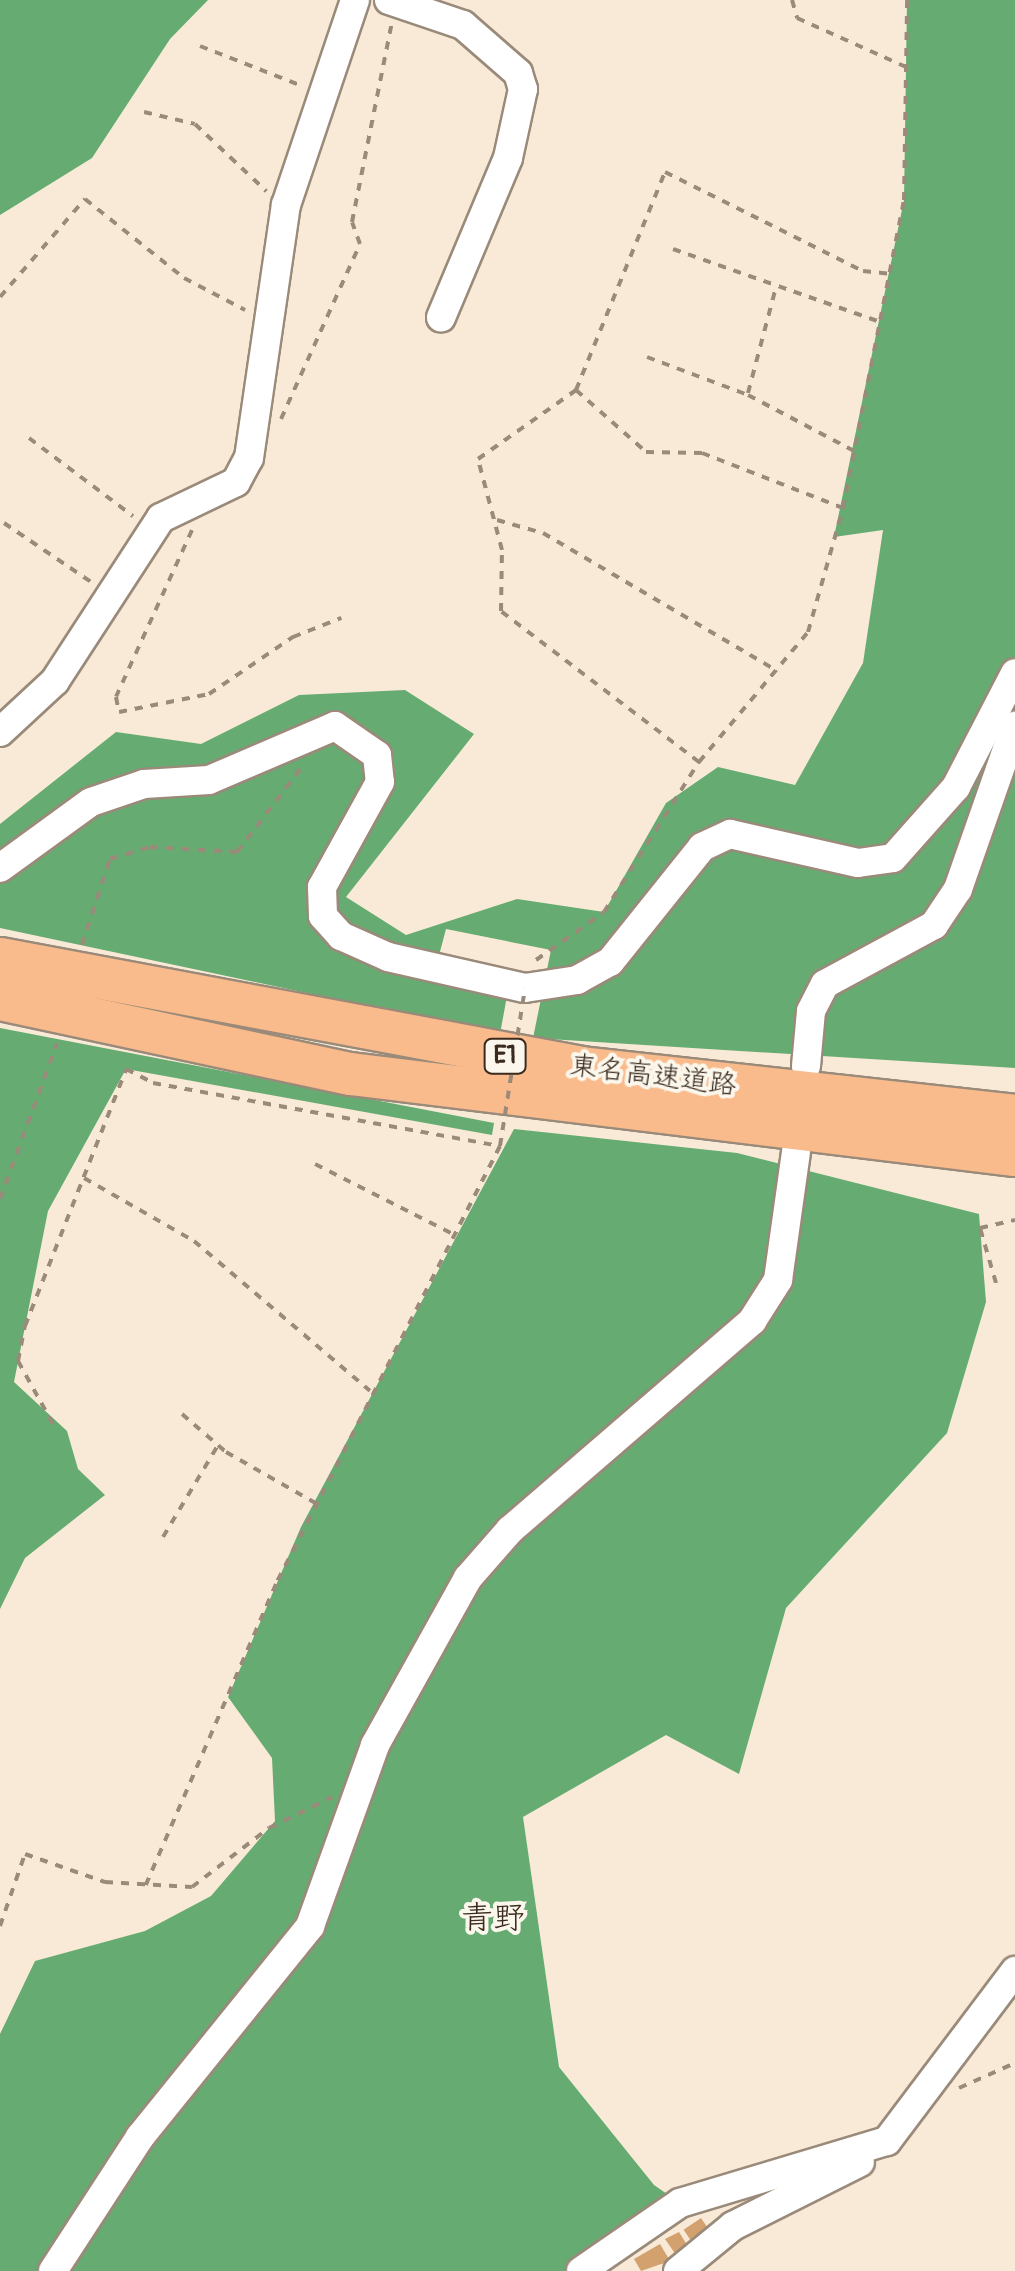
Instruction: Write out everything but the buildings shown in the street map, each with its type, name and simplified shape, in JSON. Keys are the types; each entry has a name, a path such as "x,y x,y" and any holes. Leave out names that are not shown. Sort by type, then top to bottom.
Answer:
{"highway":[{"name":"東名高速道路","path":"0,960 582,1068 1015,1116"},
{"name":"東名高速道路","path":"0,999 351,1074 1015,1155"}],"street":[{"path":"0,732 55,681 152,530 172,506 236,482 249,458 286,205 319,93 355,0"},
{"path":"392,1 463,25 518,73 523,89 508,158 441,317"},
{"path":"0,868 91,802 144,784 209,780 336,726 377,755 380,782 322,887 323,916 340,936 388,957 525,988 577,980 610,962 702,847 730,834 858,864 893,858 956,787 1015,673"},
{"path":"806,1066 811,1011 824,984 934,925 958,889 1015,726"},
{"path":"54,2271 140,2137 310,1926 358,1786 468,1578 510,1530 752,1321 778,1280 796,1152"},
{"path":"678,2271 734,2226 844,2173 887,2142 923,2104 979,2010 1015,1971"},
{"path":"582,2271 680,2203 887,2142"}],"path":[{"path":"792,0 797,18 908,68"},
{"path":"144,1889 264,1610 500,1146 525,988 535,961 604,912 699,762 808,632 842,508 892,274 911,130 907,0"},
{"path":"279,427 360,244 352,222 392,1"},
{"path":"200,46 319,93"},
{"path":"144,112 194,124 286,205"},
{"path":"699,762 514,626 502,611 497,520 478,459 576,390 665,172 864,271 892,274"},
{"path":"0,296 85,198 184,278 269,324"},
{"path":"672,249 776,291 882,323"},
{"path":"748,395 776,291"},
{"path":"648,357 748,395 854,451"},
{"path":"576,390 646,452 702,453 842,508"},
{"path":"29,438 152,530"},
{"path":"208,520 183,542 116,698 119,712 208,694 293,637 341,618"},
{"path":"497,520 542,533 777,672"},
{"path":"4,523 110,596"},
{"path":"82,946 110,859 150,848 238,852 336,726"},
{"path":"0,1200 58,1042"},
{"path":"53,1424 18,1361 126,1069 153,1083 500,1146"},
{"path":"315,1164 457,1236"},
{"path":"84,1178 194,1241 283,1310 330,1366 372,1392"},
{"path":"996,1283 980,1228 1015,1220"},
{"path":"182,1414 218,1445 320,1505"},
{"path":"163,1537 218,1445"},
{"path":"0,1926 25,1854 144,1889 192,1887 269,1828 358,1786"},
{"path":"923,2104 1015,2063"}],"green space":[{"path":"0,0 208,0 170,39 92,158 0,215"},
{"path":"907,0 1015,0 1015,1068 533,1038 551,950 446,929 433,978 507,996 500,1034 0,928 0,824 116,732 201,744 299,695 405,690 474,734 346,897 406,935 517,899 604,912 666,803 718,767 795,785 863,663 883,530 834,537 904,200"},
{"path":"0,1028 494,1123 492,1135 126,1069 48,1211 14,1382 67,1431 78,1469 105,1495 25,1558 0,1609"},
{"path":"514,1129 737,1153 979,1214 986,1302 947,1433 786,1608 739,1774 666,1735 523,1817 559,2067 654,2185 680,2203 576,2271 0,2271 0,2034 35,1961 145,1931 211,1896 275,1821 272,1758 228,1697 301,1527"}],"district":[{"name":"青野","path":"493,1918"}]}
